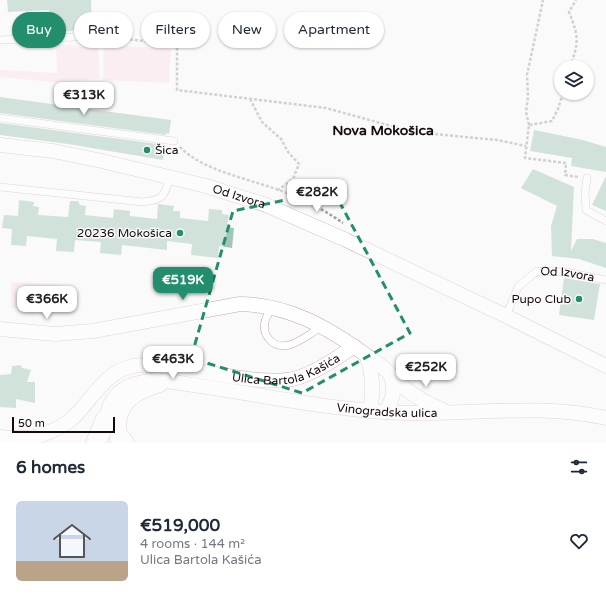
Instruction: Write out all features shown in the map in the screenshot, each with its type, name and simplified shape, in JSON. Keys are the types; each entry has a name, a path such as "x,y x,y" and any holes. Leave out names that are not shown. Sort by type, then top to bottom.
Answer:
{"main road":[{"path":"96,443 106,419"}],"street":[{"name":"Od Izvora","path":"0,145 52,151 102,161 206,186 266,205 346,240 506,316 606,366"},
{"name":"Ulica Bartola Kašića","path":"0,329 55,334 93,331 240,304 258,304 289,312 322,327 354,346 379,364 413,396 431,406 453,413"},
{"name":"Ulica Bartola Kašića","path":"0,437 38,437 56,429 73,418 101,386 118,371 131,366 146,364 262,380 288,380 316,371 341,356 354,346"},
{"path":"367,356 373,378 373,397 370,410"},
{"path":"386,412 393,394 393,384 390,375"},
{"name":"Vinogradska ulica","path":"117,442 106,419 108,409 116,396 128,386 143,381 158,380 319,405 386,412 453,413 547,410 569,411 606,418"},
{"name":"Vinogradska ulica","path":"117,442 120,415 126,404 134,396 145,390 169,382"}],"lane":[{"path":"0,40 74,37"},
{"path":"0,118 174,141"},
{"path":"0,187 143,202 156,201 164,194 170,177"},
{"path":"588,178 585,192 586,210 606,221"},
{"name":"Od Izvora","path":"506,316 518,287 537,271 566,272 606,280"},
{"path":"273,307 266,319 265,324 268,338 274,344 283,346 290,345 322,327"}],"path":[{"path":"543,0 527,76 528,97 526,112 529,125 525,158 566,163 565,175 588,178"},
{"path":"573,60 577,48 576,30 569,12 576,0"},
{"path":"133,40 177,45 177,90 326,108 413,132 497,140 526,146"},
{"path":"250,99 262,122 281,139 288,152 299,164 293,179 278,190"},
{"path":"529,125 552,121 561,100"},
{"path":"174,141 183,150 218,170 289,193 342,222 348,230 346,240"}],"highlighted area":[{"path":"333,190 410,333 302,393 191,358 233,211"}],"shaded area":[{"path":"66,45 74,46 74,48 98,48 100,78 65,83 0,77 0,70 57,73 56,48 66,48"},
{"path":"133,47 171,49 169,83 103,80 104,48 133,48"},
{"path":"11,282 61,285 61,309 11,308"}],"building":[{"path":"7,0 91,0 91,12 74,12 74,31 66,31 66,12 49,12 49,10 8,12"},
{"path":"0,97 171,120 169,134 166,133 166,135 0,113"},
{"path":"0,123 165,145 163,160 68,144 0,135"},
{"path":"534,130 583,140 606,147 606,172 571,166 572,158 530,151"},
{"path":"533,169 574,187 571,251 577,239 593,239 606,243 606,268 579,259 552,256 551,226 557,206 521,188"},
{"path":"606,176 606,211 592,205"},
{"path":"19,200 34,202 33,206 39,207 38,215 68,217 70,201 78,201 80,205 86,206 85,215 113,218 114,209 130,211 130,216 157,219 158,204 174,206 173,211 180,211 180,218 208,221 209,209 222,210 222,214 229,215 227,227 234,228 232,248 219,246 218,258 191,255 192,244 167,241 167,250 122,245 121,255 100,253 101,242 75,240 74,252 56,251 57,239 27,236 26,246 11,245 12,229 2,228 4,215 18,216"},
{"name":"Pupo Club","path":"564,278 600,284 594,320 559,315"},
{"path":"21,365 22,368 31,370 27,382 35,382 35,403 16,399 16,408 0,407 0,375 11,374 12,366"}],"place":[{"name":"Šica","path":"147,150"},
{"name":"20236 Mokošica","path":"180,233"},
{"name":"Pupo Club","path":"579,299"}],"district":[{"name":"Nova Mokošica","path":"383,130"}]}
